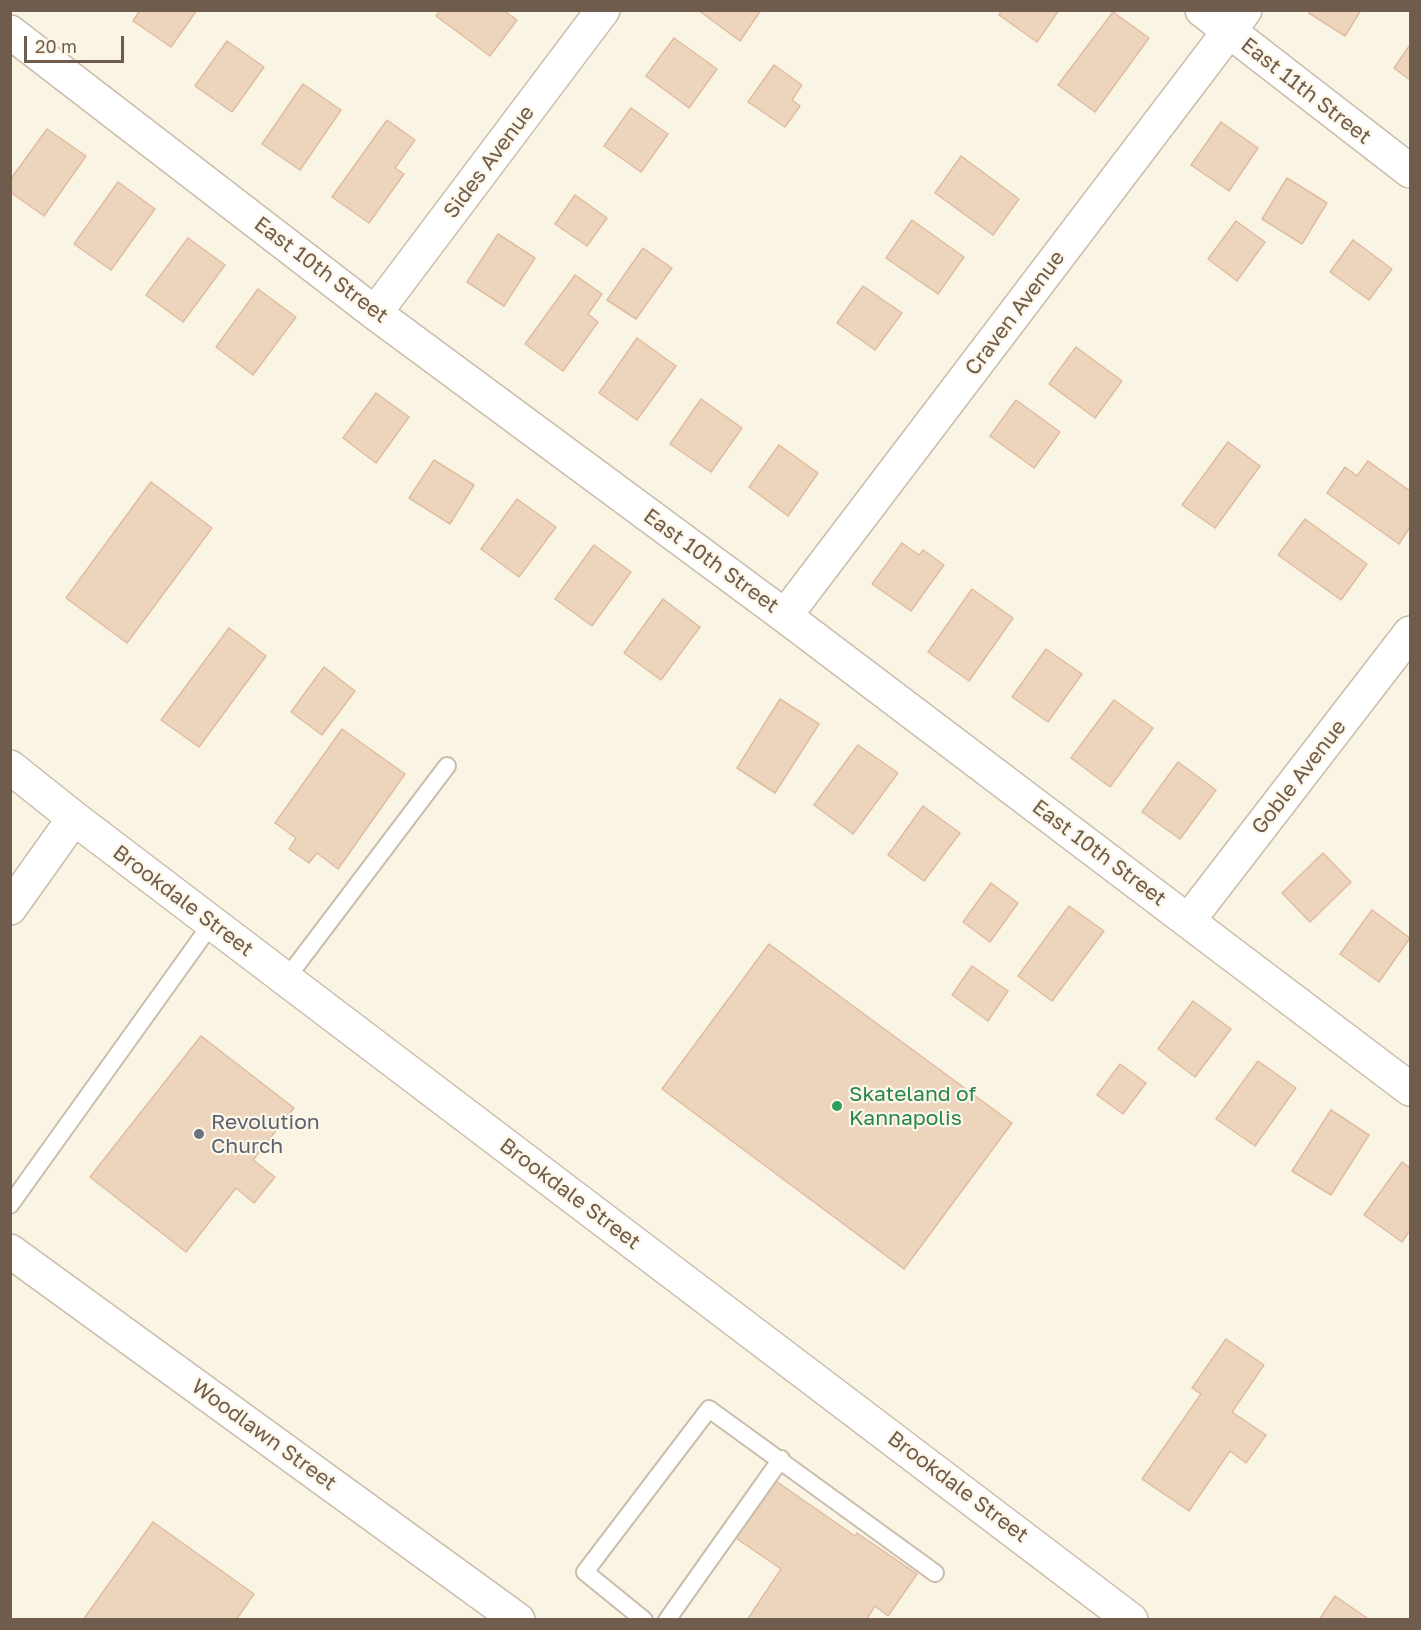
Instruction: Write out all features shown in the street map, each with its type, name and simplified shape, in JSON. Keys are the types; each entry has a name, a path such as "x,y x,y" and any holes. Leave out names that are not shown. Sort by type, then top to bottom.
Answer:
{"street":[{"name":"Sides Avenue","path":"375,313 603,10"},
{"name":"East 11th Street","path":"1202,10 1237,21 1410,171"},
{"name":"Craven Avenue","path":"785,616 1237,21"},
{"name":"East 10th Street","path":"10,32 375,313 785,616 1410,1089"},
{"name":"Goble Avenue","path":"1188,921 1410,633"},
{"name":"Brookdale Street","path":"10,767 74,818 1131,1620"},
{"path":"10,908 74,818"},
{"name":"Woodlawn Street","path":"10,1251 518,1620"}],"lane":[{"path":"286,979 447,766"},
{"path":"10,1204 212,923"},
{"path":"644,1620 585,1572 710,1409 935,1573"},
{"path":"667,1620 781,1460"}],"building":[{"path":"140,10 197,10 171,47 133,21"},
{"path":"440,10 503,10 517,20 490,56 436,16"},
{"path":"698,10 761,10 740,41"},
{"path":"1002,10 1059,10 1037,42 999,15"},
{"path":"1311,10 1361,10 1345,36 1309,13"},
{"path":"1113,12 1149,38 1095,112 1058,85"},
{"path":"674,38 717,69 689,108 646,76"},
{"path":"227,41 264,67 232,112 195,86"},
{"path":"1410,45 1410,80 1394,68"},
{"path":"774,65 802,85 792,100 800,106 785,127 748,102"},
{"path":"303,84 341,110 300,170 262,144"},
{"path":"631,108 668,134 641,172 604,146"},
{"path":"387,120 415,140 395,168 404,174 369,223 332,197"},
{"path":"1221,122 1258,148 1229,191 1191,165"},
{"path":"47,129 86,156 44,216 10,192 10,180"},
{"path":"961,156 1019,199 993,235 935,193"},
{"path":"1287,178 1327,203 1302,244 1262,219"},
{"path":"118,182 155,209 111,270 74,244"},
{"path":"575,195 607,218 587,246 555,224"},
{"path":"912,220 964,257 938,294 886,258"},
{"path":"1236,221 1265,242 1237,281 1208,259"},
{"path":"498,234 535,258 504,306 467,282"},
{"path":"188,238 225,265 183,322 146,295"},
{"path":"1353,240 1392,269 1369,300 1330,272"},
{"path":"643,248 672,268 636,319 607,300"},
{"path":"575,275 602,294 588,314 598,322 563,371 525,344"},
{"path":"863,286 902,313 875,350 837,323"},
{"path":"258,289 296,317 253,375 216,347"},
{"path":"637,338 676,366 637,420 599,393"},
{"path":"1076,347 1122,381 1095,418 1049,384"},
{"path":"376,393 409,417 376,463 343,438"},
{"path":"701,399 742,428 711,472 670,444"},
{"path":"1016,400 1060,432 1034,468 990,436"},
{"path":"1228,442 1260,466 1215,528 1182,505"},
{"path":"779,445 818,473 788,516 749,487"},
{"path":"434,460 474,485 450,524 409,498"},
{"path":"1368,461 1410,491 1410,527 1399,544 1327,493 1345,467 1357,476"},
{"path":"151,482 212,528 127,643 66,598"},
{"path":"517,499 556,527 519,577 481,549"},
{"path":"1305,519 1367,564 1341,600 1278,555"},
{"path":"902,543 919,555 923,550 944,565 911,611 872,584"},
{"path":"594,545 631,572 592,626 555,599"},
{"path":"972,589 1013,618 969,681 928,652"},
{"path":"663,599 700,627 661,680 624,653"},
{"path":"229,628 266,656 199,747 161,720"},
{"path":"1046,649 1082,674 1048,722 1012,697"},
{"path":"324,667 355,691 322,735 291,712"},
{"path":"780,699 819,724 775,793 737,768"},
{"path":"1114,700 1153,728 1110,787 1071,758"},
{"path":"342,729 405,774 338,869 317,853 309,863 289,849 296,838 275,823"},
{"path":"858,745 898,773 853,834 814,805"},
{"path":"1178,762 1216,790 1180,839 1142,812"},
{"path":"923,806 960,833 924,881 888,855"},
{"path":"1323,853 1351,882 1310,922 1282,893"},
{"path":"991,883 1018,903 990,942 963,922"},
{"path":"1069,906 1104,931 1052,1001 1018,976"},
{"path":"1372,910 1410,938 1379,982 1340,954"},
{"name":"Skateland of Kannapolis","path":"769,944 1012,1123 904,1269 662,1089"},
{"path":"972,966 1008,991 988,1021 952,995"},
{"path":"1193,1001 1231,1029 1195,1077 1158,1049"},
{"name":"Revolution Church","path":"201,1036 294,1108 253,1160 275,1177 254,1203 236,1188 186,1252 90,1177"},
{"path":"1258,1061 1296,1088 1255,1146 1216,1119"},
{"path":"1120,1064 1146,1083 1123,1114 1097,1095"},
{"path":"1331,1110 1369,1135 1331,1195 1292,1171"},
{"path":"1402,1162 1410,1168 1410,1230 1402,1242 1364,1215"},
{"path":"1226,1339 1264,1365 1232,1412 1266,1435 1246,1463 1230,1451 1189,1511 1142,1479 1201,1394 1192,1388"},
{"path":"773,1479 855,1536 857,1533 917,1574 888,1616 875,1606 866,1620 747,1620 781,1569 733,1536"},
{"path":"153,1522 254,1594 236,1620 83,1620"},
{"path":"1335,1596 1370,1620 1319,1620"}],"place":[{"name":"Skateland of Kannapolis","path":"837,1106"},
{"name":"Revolution Church","path":"199,1134"}]}
